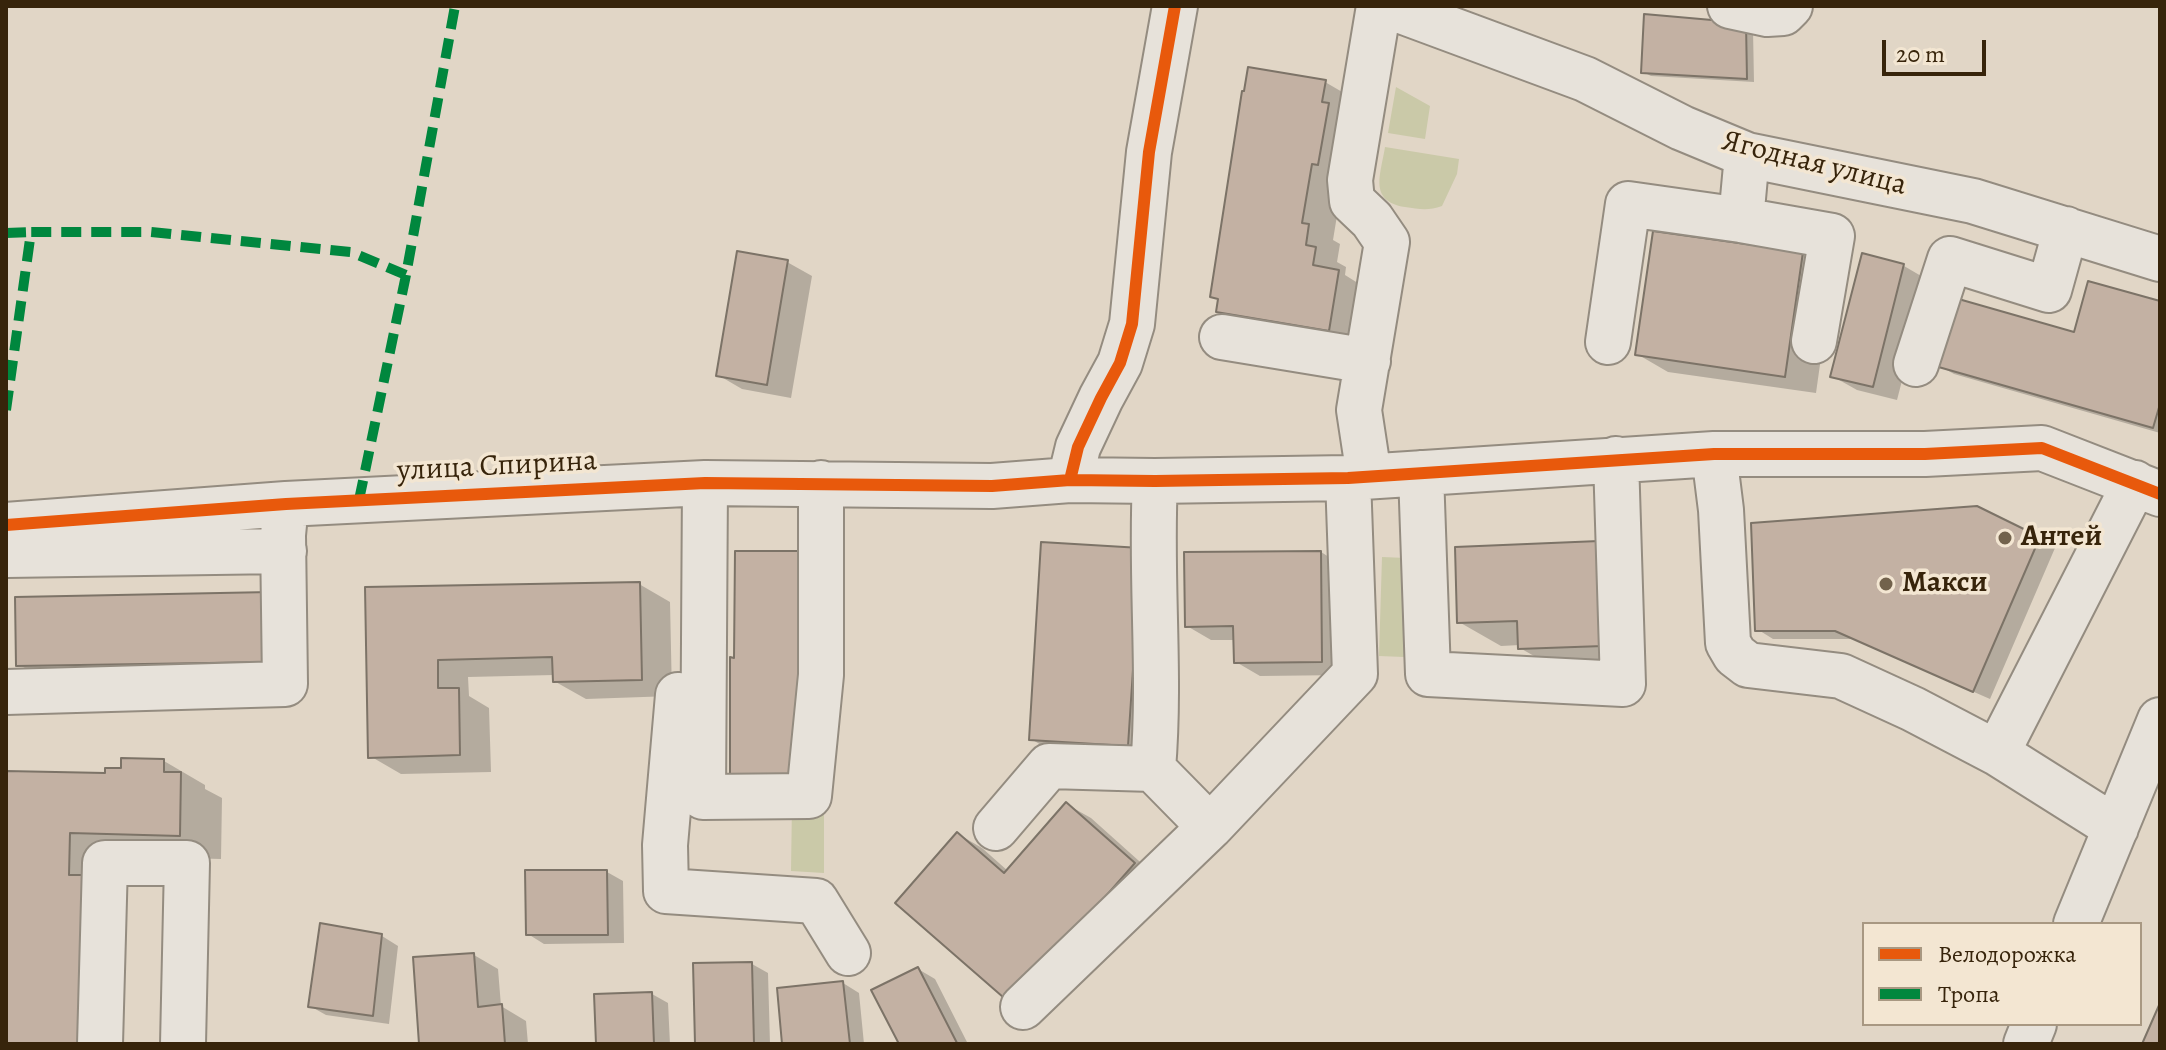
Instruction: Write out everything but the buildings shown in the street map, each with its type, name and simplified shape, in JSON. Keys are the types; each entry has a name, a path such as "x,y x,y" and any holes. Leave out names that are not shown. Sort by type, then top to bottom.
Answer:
{"street":[{"path":"1070,480 1078,447 1120,363 1132,324 1149,152 1175,6"},
{"path":"1023,1007 1210,827 1355,674 1359,410 1387,242 1372,220 1352,201 1350,180 1379,6"},
{"name":"Ягодная улица","path":"1388,6 1585,79 1682,128 1747,155 1973,201 2160,259"},
{"path":"1730,6 1767,14 1783,13 1790,6"},
{"path":"1741,220 1747,155"},
{"path":"1608,342 1628,204 1832,236 1814,341"},
{"path":"1916,364 1950,259 2049,290 2066,229"},
{"path":"1222,337 1368,361"},
{"name":"улица Спирина","path":"6,525 286,504 690,484 992,486 1070,480 1358,477 1714,454 1925,454 2042,448 2148,488"},
{"path":"1714,454 1721,510 1728,643 1735,655 1748,665 1841,676 1997,753 2116,828"},
{"path":"1421,473 1428,674 1623,684 1616,459"},
{"path":"1153,769 1157,723 1155,481"},
{"path":"690,484 703,797 809,796 821,675 821,483"},
{"path":"690,484 682,651 665,845 666,891 705,910 816,901 848,953"},
{"path":"1997,753 2148,488"},
{"path":"6,692 285,684 286,504"},
{"path":"6,555 284,551"},
{"path":"2077,922 2160,720"},
{"path":"996,828 1049,766 1153,769 1210,827"},
{"path":"100,1044 105,863 187,863 183,1044"}],"green space":[{"path":"1396,87 1430,106 1425,139 1388,133"},
{"path":"1385,147 1459,159 1457,174 1442,206 1428,209 1405,207 1386,199 1380,185"},
{"path":"1382,557 1406,558 1411,654 1404,657 1379,656"},
{"path":"792,804 824,804 824,873 791,871"}],"marked path":[{"path":"359,500 406,275 455,6"},
{"path":"6,233 31,232"},
{"path":"6,410 31,232 151,232 351,252 406,275"}],"cycle path":[{"path":"6,525 286,504 705,483 992,486 1070,480 1078,447 1120,363 1132,324 1149,152 1175,6"},
{"path":"1070,480 1348,478 1714,454 1925,454 2042,448 2160,494"}],"place":[{"name":"Антей","path":"2005,538"},
{"name":"Макси","path":"1886,584"}]}
